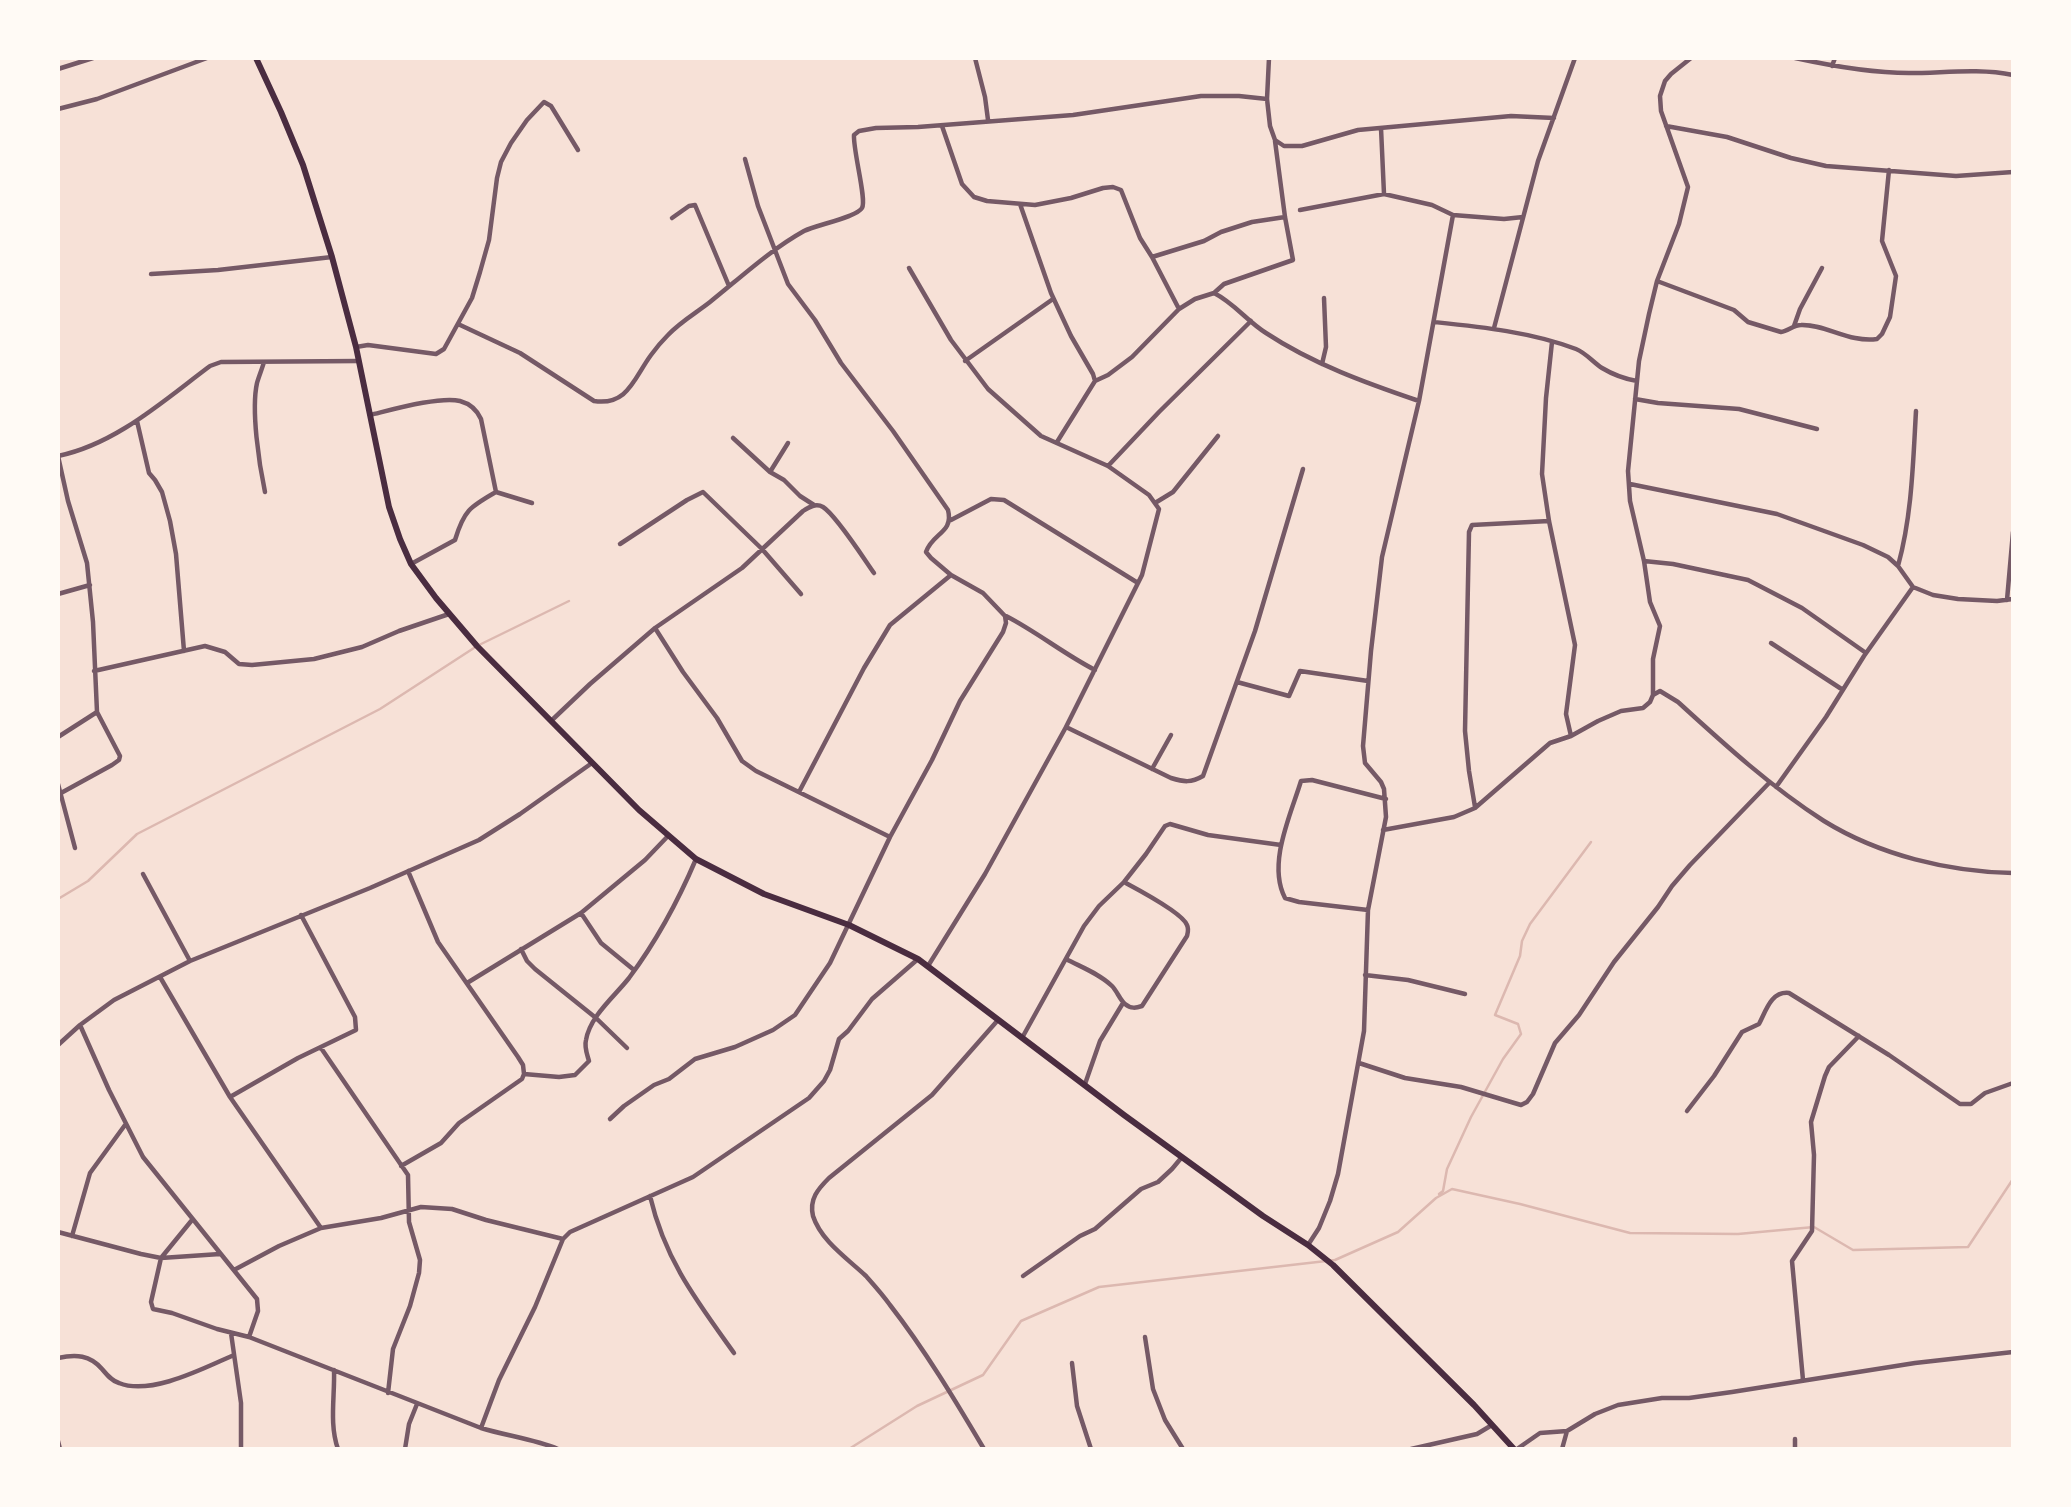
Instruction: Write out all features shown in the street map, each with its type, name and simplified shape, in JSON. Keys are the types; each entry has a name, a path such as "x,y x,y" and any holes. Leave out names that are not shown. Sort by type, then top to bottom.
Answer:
{"main road":[{"path":"256,58 303,165 332,257 356,347 389,507 400,540 411,564 477,646 639,810 696,859 764,894 849,925 928,966 1181,1157 1333,1265 1516,1449"}],"street":[{"path":"58,69 93,58"},
{"path":"58,109 97,99 207,58"},
{"path":"975,58 988,120"},
{"path":"1057,442 1095,381 1132,357 1179,309 1195,299 1214,293 1224,284 1293,260 1275,140 1270,126 1267,99 1269,58"},
{"path":"1494,328 1538,161 1575,58"},
{"path":"1383,830 1454,817 1475,807 1550,743 1571,736 1621,711 1643,708 1653,695 1653,659 1660,626 1650,602 1630,501 1628,471 1641,349 1657,281 1679,224 1688,187 1665,126 1660,96 1665,81 1690,58"},
{"path":"1795,58 1832,66 1908,73 1980,71 2013,75"},
{"path":"1832,66 1835,58"},
{"path":"458,324 520,353 594,401 606,403 626,392 670,333 729,286 804,231 855,215 862,208 865,198 853,147 854,135 859,131 1073,115 1202,96 1267,99"},
{"path":"356,347 368,345 436,354 444,349 472,298 488,240 501,162 511,143 544,102 551,106 578,150"},
{"path":"1275,140 1284,146 1302,146 1358,130 1511,116 1554,118"},
{"path":"942,126 962,184 974,197 987,201 1035,205 1103,188 1121,190 1140,238 1179,309"},
{"path":"1665,126 1727,137 1817,165 1846,169 1956,176 2013,172"},
{"path":"1381,128 1384,194"},
{"path":"746,159 758,206 788,284 815,320 841,363 948,510 951,520"},
{"path":"1657,281 1734,310 1748,322 1781,332 1798,325 1808,325 1868,341 1877,339 1890,317 1896,276 1882,241 1889,170"},
{"path":"1300,210 1384,194 1432,205 1453,215 1523,218"},
{"path":"1020,204 1054,299 1095,381"},
{"path":"672,218 695,205 729,286"},
{"path":"1308,1245 1331,1201 1364,1031 1368,910 1386,817 1386,799 1381,782 1365,763 1363,725 1382,556 1419,401 1453,215"},
{"path":"1152,257 1252,222 1285,217"},
{"path":"151,274 218,270 332,257"},
{"path":"909,268 965,361 988,390 1041,436 1108,466 1140,488 1159,509 1142,575 1095,670 985,874 928,966"},
{"path":"1793,327 1822,268"},
{"path":"1214,293 1226,299 1265,332 1322,364 1419,401"},
{"path":"1322,364 1326,347 1324,298"},
{"path":"965,361 1054,299"},
{"path":"1108,466 1251,321"},
{"path":"1434,322 1494,328 1552,342 1580,351 1596,361 1600,367 1637,381"},
{"path":"1552,342 1542,474 1575,645 1566,714 1571,736"},
{"path":"61,793 119,760 117,750 97,712 87,563 68,502 58,456 78,452 137,421 210,366 221,362 359,361"},
{"path":"264,362 257,384 256,409 258,462 265,492"},
{"path":"1635,398 1739,409 1817,429"},
{"path":"370,416 398,408 448,401 460,401 476,409 481,419 496,492"},
{"path":"1898,566 1911,500 1916,411"},
{"path":"137,421 149,474 162,492 170,521 176,554 184,651"},
{"path":"1155,502 1173,492 1218,436"},
{"path":"733,438 800,496 823,507 835,519 874,573"},
{"path":"770,472 788,443"},
{"path":"1066,727 1184,782 1195,781 1203,776 1255,631 1303,469"},
{"path":"1630,484 1777,514 1863,545 1888,557 1913,587 1933,595 1958,599 2010,600 2013,532"},
{"path":"411,564 455,540 462,518 477,503 496,492 532,503"},
{"path":"620,544 687,499 703,492 762,549 800,594"},
{"path":"1095,670 1030,628 1005,616 984,593 951,575 930,558 926,552 928,545 951,520 990,499 1004,500 1138,583"},
{"path":"551,721 655,628 742,568 803,511 814,505"},
{"path":"1475,807 1465,731 1469,532 1472,526 1549,521"},
{"path":"1644,561 1673,564 1748,580 1802,608 1866,653"},
{"path":"799,792 864,668 890,625 951,575"},
{"path":"58,594 90,585"},
{"path":"1776,787 1913,587"},
{"path":"94,671 205,646 225,652 239,664 252,666 314,659 362,647 449,614"},
{"path":"610,1119 624,1106 654,1085 669,1079 695,1059 735,1047 773,1030 795,1015 830,963 863,891 960,701 1003,632 1005,616"},
{"path":"655,628 683,673 717,718 742,761 756,771 890,837"},
{"path":"1771,643 1843,690"},
{"path":"1237,682 1289,696 1300,671 1368,681"},
{"path":"1653,695 1660,691 1678,702 1776,787 1825,822 1878,847 1920,861 1965,869 2013,873"},
{"path":"58,737 97,712"},
{"path":"1152,769 1171,735"},
{"path":"58,1044 114,1000 190,961 479,840 593,762"},
{"path":"1368,910 1285,898 1279,880 1281,845 1301,780 1312,780 1386,799"},
{"path":"1359,1063 1405,1078 1461,1087 1521,1105 1527,1102 1555,1043 1579,1015 1614,962 1672,886 1770,782"},
{"path":"58,784 75,848"},
{"path":"1022,1038 1084,926 1124,882 1165,826 1170,824 1208,835 1281,845"},
{"path":"467,983 581,914 645,860 668,836"},
{"path":"524,1074 559,1077 575,1075 589,1061 586,1039 596,1018 634,970 666,919 696,859"},
{"path":"401,1166 441,1143 459,1124 522,1079 524,1074 518,1057 438,942 408,871"},
{"path":"143,874 190,961"},
{"path":"1066,959 1110,983 1124,1003 1135,1008 1142,1006 1188,929 1187,923 1179,915 1124,882"},
{"path":"581,914 601,943 634,970"},
{"path":"230,1097 298,1058 356,1030 356,1020 301,915"},
{"path":"521,948 527,961 535,969 596,1018 627,1048"},
{"path":"481,1428 499,1380 535,1307 563,1239 570,1232 693,1177 809,1098 830,1070 839,1040 872,999 918,960"},
{"path":"1365,975 1408,980 1465,994"},
{"path":"160,977 230,1097 321,1228"},
{"path":"1687,1111 1714,1076 1742,1032 1759,1024 1763,1012 1777,994 1782,992 1789,993 1859,1036 1960,1104 1971,1104 1985,1094 2013,1083"},
{"path":"1085,1084 1100,1041 1124,1003"},
{"path":"984,1449 955,1399 891,1306 819,1228 812,1205 816,1191 822,1185 932,1095 998,1020"},
{"path":"80,1025 125,1125 143,1157 257,1299 258,1311 249,1337"},
{"path":"1803,1380 1792,1261 1812,1231 1814,1155 1811,1122 1829,1067 1859,1036"},
{"path":"321,1048 408,1175 409,1222 420,1260 419,1273 410,1306 396,1337 388,1392"},
{"path":"72,1236 90,1172 125,1125"},
{"path":"1023,1276 1080,1236 1095,1229 1141,1189 1158,1182 1181,1157"},
{"path":"650,1196 656,1222 673,1262 691,1293 734,1353"},
{"path":"234,1270 321,1228 381,1218 421,1207 453,1209 563,1239"},
{"path":"192,1220 161,1258 151,1302 153,1309 249,1337 481,1428 558,1449"},
{"path":"58,1232 161,1258 220,1254"},
{"path":"231,1333 241,1403 241,1449"},
{"path":"1144,1337 1153,1389 1165,1420 1183,1449"},
{"path":"1516,1449 1540,1433 1567,1431 1595,1414 1618,1405 1662,1398 1689,1398 1915,1363 2013,1352"},
{"path":"58,1358 75,1355 87,1357 114,1380 131,1386 172,1382 234,1355"},
{"path":"1072,1363 1077,1406 1091,1449"},
{"path":"334,1370 332,1427 338,1449"},
{"path":"405,1449 409,1424 417,1404"},
{"path":"1411,1449 1477,1434 1492,1425"},
{"path":"1562,1449 1567,1431"},
{"path":"1795,1440 1795,1449"},
{"path":"58,1441 60,1449"},
{"path":"539,1449 543,1443"}],"waterway":[{"path":"58,899 88,881 137,834 380,709 477,646 569,601"},
{"path":"1439,1194 1443,1191 1447,1169 1471,1117 1503,1059 1521,1034 1518,1024 1495,1015 1520,956 1522,941 1530,924 1591,842"},
{"path":"849,1449 917,1406 983,1375 1021,1321 1099,1287 1335,1260 1398,1232 1436,1198 1452,1189 1630,1233 1738,1234 1814,1227 1853,1250 1968,1247 2013,1179"}]}
